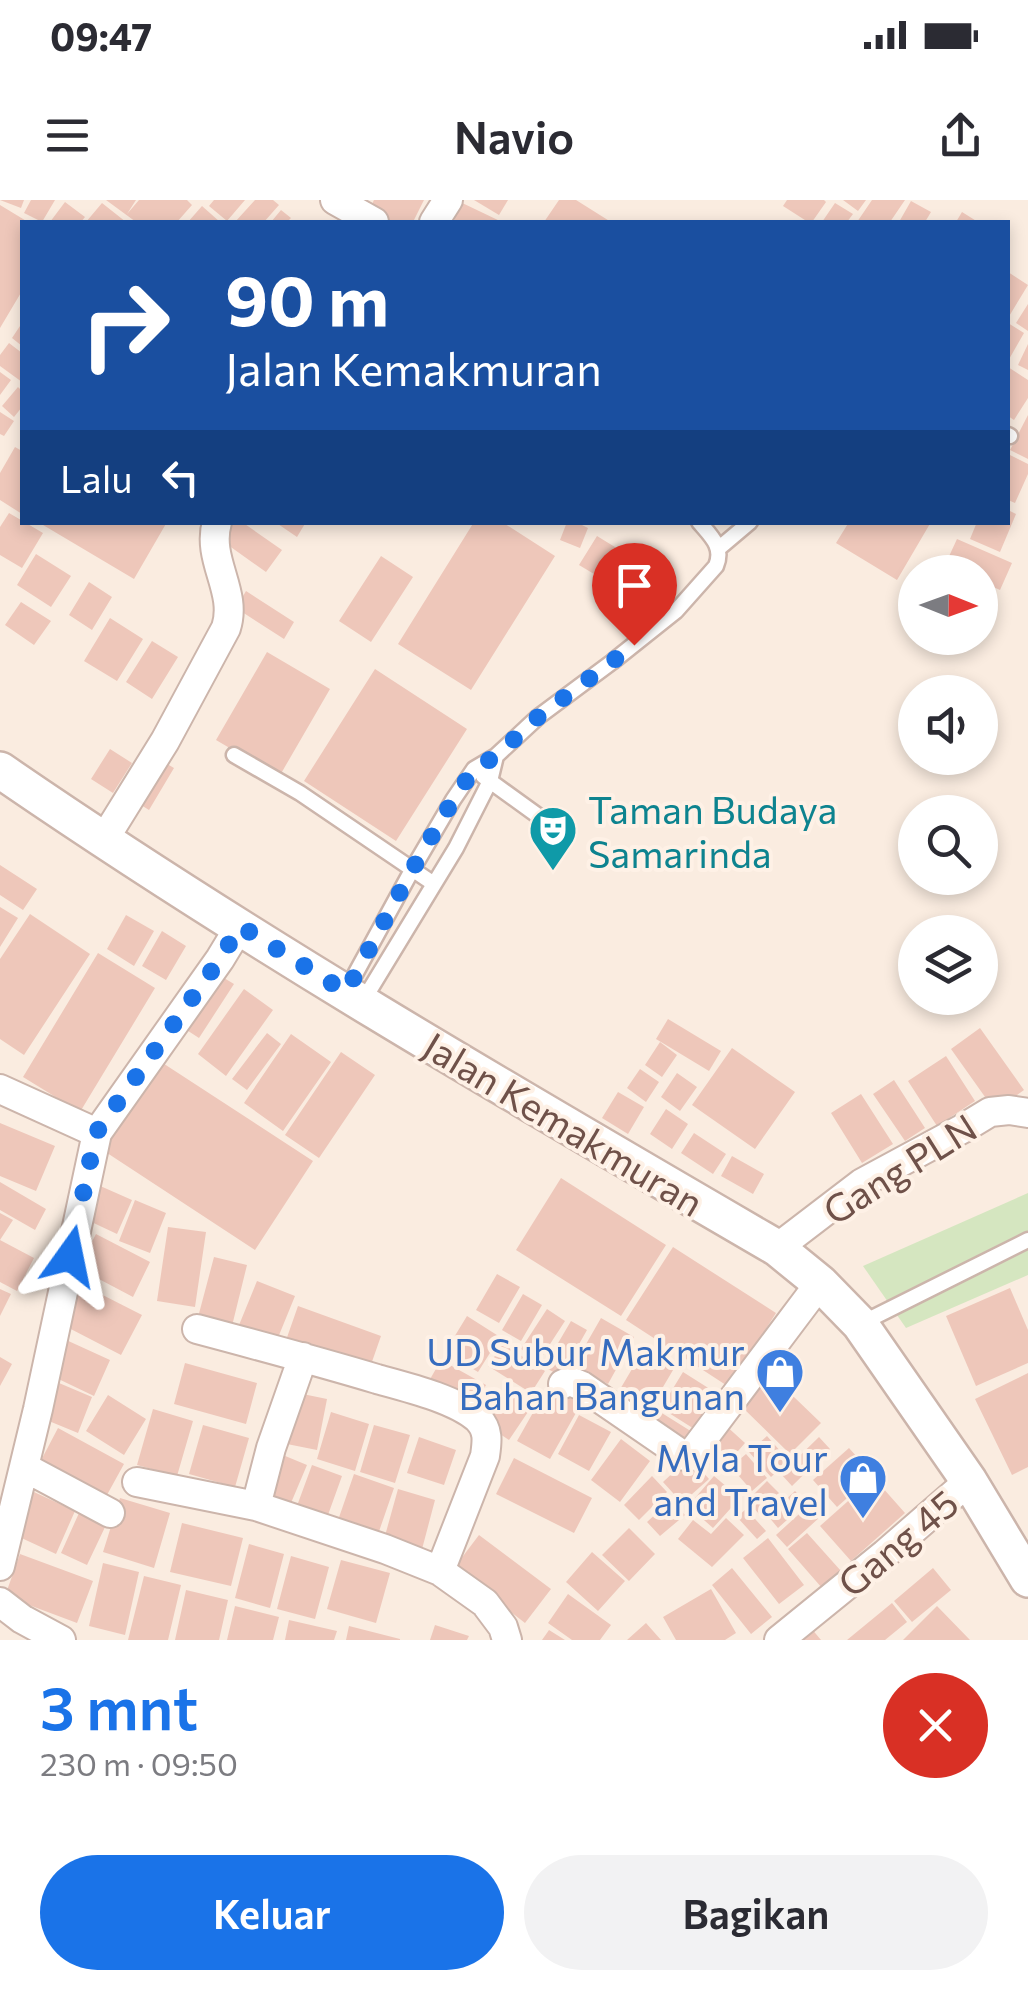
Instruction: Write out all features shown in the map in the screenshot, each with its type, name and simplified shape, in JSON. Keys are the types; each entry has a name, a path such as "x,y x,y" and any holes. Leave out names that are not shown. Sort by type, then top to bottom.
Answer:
{"street":[{"path":"336,200 371,220"},
{"path":"102,840 165,741 226,628 231,614 230,598 216,561 216,525"},
{"name":"Jalan Kemakmuran","path":"0,770 102,840 498,1086 777,1248 820,1283 860,1324 968,1482 1028,1580"},
{"path":"0,1566 96,1133 240,926"},
{"path":"0,1089 96,1133"},
{"name":"Gang PLN","path":"777,1248 862,1183 990,1112 1028,1112"},
{"path":"563,1384 570,1381 582,1386 688,1457 820,1283"},
{"path":"197,1329 425,1393 463,1410 482,1425 488,1437 485,1456 440,1571"},
{"path":"256,1506 271,1448 303,1357"},
{"path":"24,1467 110,1513"},
{"path":"137,1482 256,1506 385,1548 440,1571 485,1603 503,1628 506,1640"},
{"name":"Gang 45","path":"779,1640 968,1482"},
{"path":"0,1602 61,1640"}],"lane":[{"path":"354,997 412,870 474,769 496,756 538,717 676,611 720,557 701,525"},
{"path":"718,549 746,525"},
{"path":"234,755 300,793 434,884"},
{"path":"354,997 434,884 490,781 496,756"},
{"path":"474,769 566,836"},
{"path":"860,1324 1028,1240"}],"green space":[{"path":"1028,1193 1028,1275 906,1328 863,1266"}],"building":[{"path":"0,200 24,200 21,208"},
{"path":"31,200 55,200 43,220 24,213"},
{"path":"106,200 136,200 127,214 139,200 187,200 192,205 179,220 133,220"},
{"path":"214,200 245,200 228,220 209,206"},
{"path":"255,200 273,200 279,205 266,220 237,220"},
{"path":"374,200 424,200 414,220 379,220 367,214"},
{"path":"456,200 498,220 455,220 446,216"},
{"path":"474,200 508,200 499,215"},
{"path":"559,200 576,200 608,220 545,220"},
{"path":"787,200 826,202 813,220 805,220 783,206"},
{"path":"843,200 866,200 858,211"},
{"path":"872,200 905,200 891,220 858,220"},
{"path":"911,201 931,212 926,220 900,220"},
{"path":"65,202 85,217 83,220 52,220"},
{"path":"102,203 123,220 88,220"},
{"path":"835,203 853,214 848,220 823,220"},
{"path":"0,205 25,220 20,220 20,294 0,328"},
{"path":"202,206 218,220 190,220"},
{"path":"281,210 291,218 289,220 273,220"},
{"path":"962,212 975,220 957,220"},
{"path":"1010,273 1028,285 1010,315"},
{"path":"1028,304 1028,331 1016,323"},
{"path":"1010,324 1024,333 1010,358"},
{"path":"20,326 20,344 12,338"},
{"path":"9,343 20,351 20,381 0,366 0,355"},
{"path":"1028,344 1028,370 1018,365"},
{"path":"1010,368 1028,380 1028,398 1014,420 1010,417"},
{"path":"0,372 11,380 0,395"},
{"path":"18,387 20,410 14,417 2,406"},
{"path":"0,412 14,421 4,436 0,434"},
{"path":"1028,415 1028,459 1010,450"},
{"path":"15,447 20,450 20,513 0,500 0,473"},
{"path":"1010,455 1028,464 1028,474 1015,503 1010,501"},
{"path":"1010,511 1016,514 1000,552 970,539 976,525 1010,525"},
{"path":"9,513 20,519 20,525 29,525 43,533 22,568 0,555 0,527"},
{"path":"43,525 165,525 134,579"},
{"path":"231,525 246,525 282,550 266,572 221,540"},
{"path":"279,525 304,525 297,537"},
{"path":"472,525 507,525 555,556 471,690 398,644"},
{"path":"566,525 588,528 580,548 560,540"},
{"path":"847,525 929,525 912,555 898,555 897,580 836,543"},
{"path":"597,536 641,563 624,592 579,565"},
{"path":"957,539 994,555 950,555"},
{"path":"36,554 71,576 51,607 17,585"},
{"path":"381,556 413,577 371,642 339,621"},
{"path":"998,557 1012,563 998,589"},
{"path":"89,582 112,597 92,630 69,615"},
{"path":"246,591 294,622 284,639 236,608"},
{"path":"21,602 51,621 34,645 5,625"},
{"path":"110,618 143,639 117,681 84,661"},
{"path":"152,641 178,657 152,699 126,682"},
{"path":"267,652 330,689 279,777 216,740"},
{"path":"375,669 467,729 396,841 304,781"},
{"path":"110,749 132,763 113,793 91,779"},
{"path":"157,758 174,768 149,810 133,800"},
{"path":"0,865 37,889 23,910 0,895"},
{"path":"0,907 18,918 0,947"},
{"path":"30,914 90,954 24,1055 0,1039 0,959"},
{"path":"126,915 154,931 134,966 107,949"},
{"path":"162,931 186,946 166,980 142,966"},
{"path":"98,953 155,988 80,1112 23,1077"},
{"path":"214,972 234,984 199,1038 179,1025"},
{"path":"244,989 273,1010 226,1076 198,1054"},
{"path":"668,1019 721,1051 709,1071 656,1039"},
{"path":"980,1028 1024,1090 995,1111 951,1049"},
{"path":"267,1033 281,1044 247,1090 232,1079"},
{"path":"291,1034 331,1062 283,1131 244,1103"},
{"path":"660,1042 677,1055 662,1077 645,1065"},
{"path":"732,1048 795,1092 755,1149 692,1105"},
{"path":"341,1052 375,1075 319,1158 285,1135"},
{"path":"946,1056 975,1101 937,1126 908,1081"},
{"path":"155,1058 313,1161 255,1250 98,1147"},
{"path":"640,1069 659,1082 646,1102 627,1088"},
{"path":"677,1073 697,1087 680,1111 661,1097"},
{"path":"894,1080 925,1128 905,1141 873,1094"},
{"path":"618,1092 644,1107 628,1134 602,1118"},
{"path":"861,1094 893,1144 862,1163 831,1113"},
{"path":"666,1109 688,1124 672,1149 650,1134"},
{"path":"0,1123 55,1146 36,1191 0,1176"},
{"path":"694,1133 726,1154 713,1174 681,1153"},
{"path":"732,1156 764,1174 753,1194 721,1176"},
{"path":"561,1178 666,1245 621,1316 516,1250"},
{"path":"0,1182 46,1209 35,1230 0,1210"},
{"path":"98,1185 132,1200 117,1234 83,1218"},
{"path":"135,1200 166,1213 150,1253 119,1241"},
{"path":"0,1213 13,1220 0,1240"},
{"path":"168,1227 206,1232 195,1307 157,1301"},
{"path":"96,1234 150,1262 133,1297 78,1268"},
{"path":"0,1240 34,1258 17,1291 0,1282"},
{"path":"673,1247 776,1313 729,1387 626,1320"},
{"path":"214,1257 247,1265 231,1330 197,1321"},
{"path":"497,1274 520,1287 499,1323 476,1310"},
{"path":"257,1281 295,1296 275,1345 237,1330"},
{"path":"83,1285 142,1315 121,1355 63,1325"},
{"path":"1010,1288 1028,1330 1028,1363 976,1386 946,1316"},
{"path":"0,1289 11,1294 0,1316"},
{"path":"523,1294 542,1305 521,1341 502,1330"},
{"path":"298,1306 381,1336 367,1376 284,1346"},
{"path":"547,1309 565,1321 539,1361 521,1349"},
{"path":"467,1316 500,1337 478,1372 445,1352"},
{"path":"601,1318 634,1337 608,1384 574,1365"},
{"path":"571,1321 587,1330 561,1376 544,1367"},
{"path":"64,1339 110,1360 94,1396 48,1374"},
{"path":"503,1344 545,1371 531,1393 488,1366"},
{"path":"645,1347 676,1365 650,1409 619,1391"},
{"path":"0,1357 12,1364 0,1386"},
{"path":"441,1360 486,1385 474,1407 429,1381"},
{"path":"185,1363 257,1383 246,1424 174,1404"},
{"path":"683,1372 721,1396 699,1432 661,1408"},
{"name":"UD Subur Makmur Bahan Bangunan","path":"769,1373 821,1423 790,1454 739,1404"},
{"path":"1028,1373 1028,1467 1012,1475 975,1399"},
{"path":"59,1383 92,1397 78,1433 44,1419"},
{"path":"507,1385 534,1403 509,1440 482,1422"},
{"path":"548,1386 581,1404 550,1459 517,1441"},
{"path":"293,1392 327,1399 317,1450 282,1443"},
{"path":"108,1395 146,1419 124,1455 86,1431"},
{"path":"153,1409 193,1421 177,1476 137,1465"},
{"path":"657,1410 697,1435 689,1450 648,1426"},
{"path":"331,1412 369,1424 355,1471 317,1459"},
{"path":"579,1415 611,1432 589,1471 558,1454"},
{"path":"723,1423 745,1443 719,1473 697,1453"},
{"path":"203,1425 249,1438 235,1487 189,1474"},
{"path":"374,1425 410,1435 395,1483 360,1472"},
{"path":"58,1428 124,1464 102,1504 37,1468"},
{"path":"767,1436 789,1461 771,1477 749,1452"},
{"path":"419,1437 456,1450 444,1485 407,1473"},
{"path":"819,1437 830,1449 792,1486 781,1474"},
{"path":"621,1439 650,1461 620,1502 591,1480"},
{"path":"849,1448 873,1475 837,1507 813,1480"},
{"path":"278,1453 307,1465 288,1510 259,1498"},
{"path":"746,1454 767,1478 752,1491 731,1467"},
{"path":"690,1457 709,1479 682,1503 663,1482"},
{"path":"514,1458 592,1498 574,1533 496,1494"},
{"path":"312,1465 342,1476 324,1526 294,1514"},
{"path":"354,1474 394,1488 375,1543 335,1529"},
{"path":"652,1476 667,1492 639,1520 624,1505"},
{"path":"714,1476 740,1498 713,1528 688,1506"},
{"name":"Myla Tour and Travel","path":"874,1478 905,1513 851,1561 820,1526"},
{"path":"767,1481 780,1494 760,1515 747,1501"},
{"path":"398,1489 435,1500 421,1553 383,1543"},
{"path":"795,1491 806,1503 778,1528 768,1516"},
{"path":"34,1492 75,1511 56,1554 15,1535"},
{"path":"120,1498 170,1513 154,1568 103,1552"},
{"path":"671,1500 685,1515 660,1536 647,1522"},
{"path":"809,1505 820,1517 787,1547 776,1535"},
{"path":"746,1509 766,1531 757,1539 737,1517"},
{"path":"79,1513 106,1525 87,1565 61,1553"},
{"path":"726,1518 744,1535 712,1567 678,1539 693,1520 711,1534"},
{"path":"182,1523 243,1538 231,1586 170,1572"},
{"path":"629,1528 655,1554 629,1581 602,1555"},
{"path":"807,1533 841,1571 822,1588 788,1549"},
{"path":"479,1535 551,1589 525,1623 454,1568"},
{"path":"768,1538 804,1585 779,1604 743,1558"},
{"path":"249,1544 284,1554 270,1608 235,1598"},
{"path":"592,1552 625,1581 598,1611 566,1582"},
{"path":"20,1554 93,1581 77,1623 5,1596"},
{"path":"291,1556 329,1567 315,1619 277,1609"},
{"path":"341,1560 390,1573 376,1623 327,1609"},
{"path":"103,1563 139,1572 125,1635 89,1626"},
{"path":"732,1568 772,1617 751,1634 712,1585"},
{"path":"933,1568 951,1590 912,1622 894,1601"},
{"path":"144,1576 181,1585 168,1640 128,1640"},
{"path":"711,1589 736,1633 725,1640 676,1640 663,1617"},
{"path":"186,1590 228,1600 219,1640 175,1640"},
{"path":"568,1594 611,1625 600,1640 572,1640 548,1623"},
{"path":"892,1603 907,1622 885,1640 847,1640"},
{"path":"235,1606 279,1617 273,1640 227,1640"},
{"path":"937,1606 970,1640 903,1640"},
{"path":"289,1620 337,1631 334,1640 285,1640"},
{"path":"646,1623 661,1640 627,1640"},
{"path":"435,1625 469,1636 467,1640 430,1640"},
{"path":"349,1626 400,1639 400,1640 346,1640"},
{"path":"811,1628 821,1640 797,1640"},
{"path":"549,1630 565,1640 542,1640"}],"place":[{"name":"Taman Budaya Samarinda","path":"553,872"},
{"name":"UD Subur Makmur Bahan Bangunan","path":"780,1414"},
{"name":"Myla Tour and Travel","path":"863,1520"}],"route":[{"path":"70,1256 96,1133 240,926 346,992 412,870 474,769 496,756 538,717 634,645"}]}
